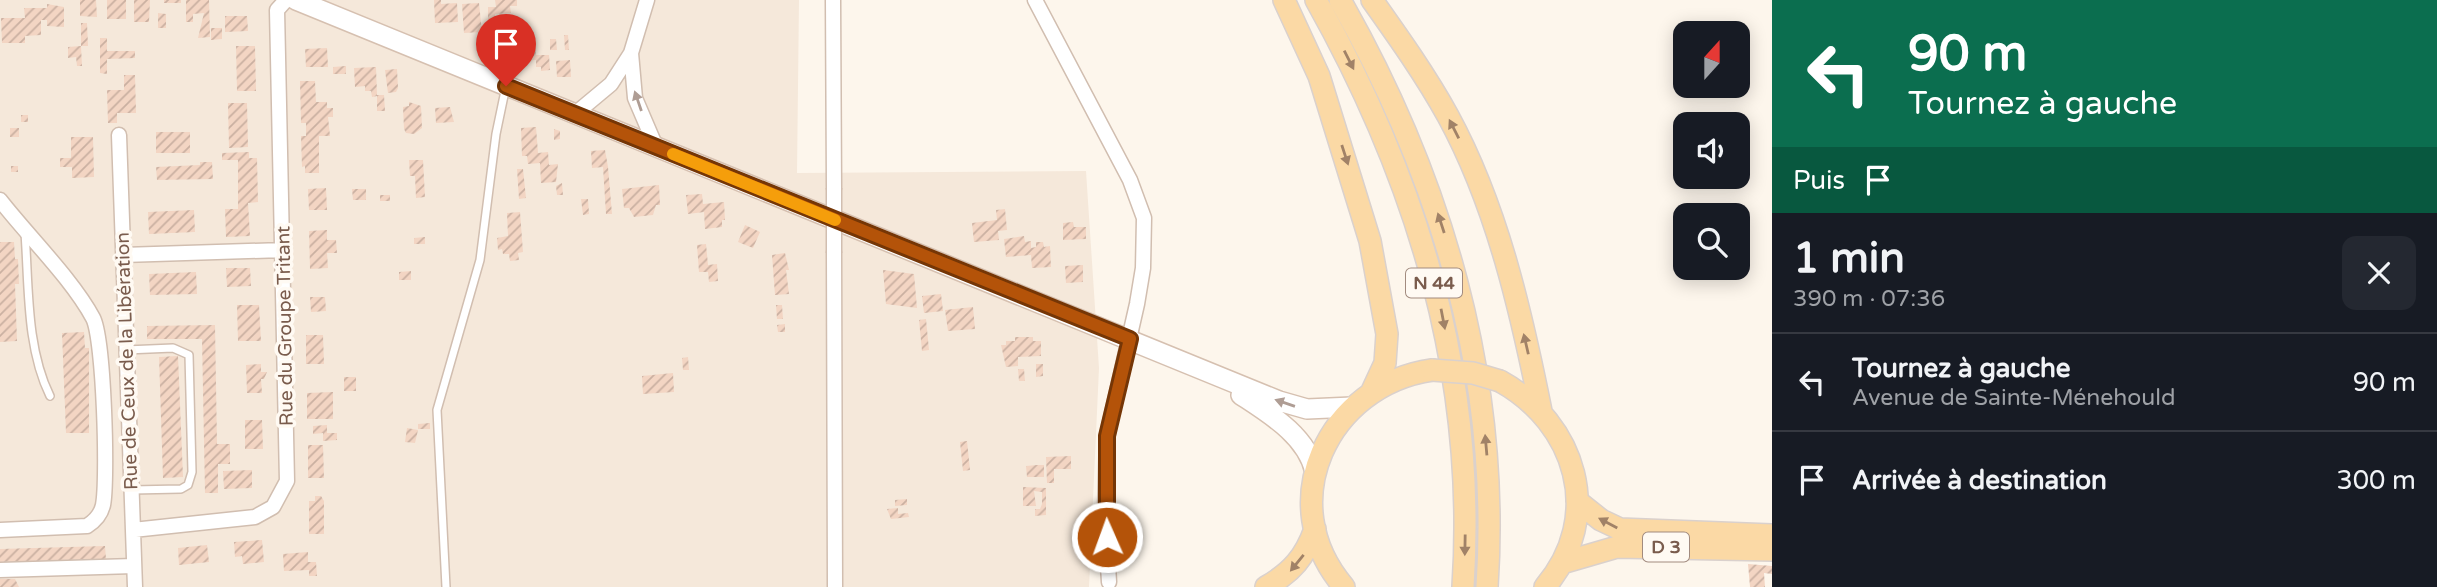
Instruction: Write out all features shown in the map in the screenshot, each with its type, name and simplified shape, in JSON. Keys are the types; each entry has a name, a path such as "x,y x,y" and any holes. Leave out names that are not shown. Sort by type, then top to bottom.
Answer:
{"main road":[{"path":"296,0 1294,406 1321,410 1352,407"},
{"path":"1284,0 1319,76 1370,241 1387,334 1385,363 1372,391"},
{"name":"N 44","path":"1316,0 1347,55 1394,159 1411,204 1441,307 1453,373 1463,461 1463,587"},
{"name":"N 44","path":"1340,0 1368,51 1408,137 1452,259 1482,403 1488,483 1488,587"},
{"path":"1372,0 1448,117 1486,201 1516,303 1541,411 1568,453 1577,501 1573,533 1552,579"},
{"path":"1202,370 1287,428 1305,448 1315,472"},
{"path":"1344,587 1328,564 1315,529 1312,491 1315,472 1329,437 1352,407 1372,391 1402,376 1432,370 1474,373 1500,381 1541,411"},
{"name":"D 3","path":"1577,501 1601,520 1620,529 1772,535"},
{"path":"1266,587 1298,564 1315,529"},
{"name":"D 3","path":"1552,579 1617,547 1772,550"}],"street":[{"name":"Rue du Groupe Tritant","path":"133,530 264,514 279,500 288,470 277,10 286,0"},
{"path":"575,114 611,84 631,53 647,0"},
{"path":"833,0 835,587"},
{"path":"1035,0 1140,202 1144,219 1145,244 1130,339 1107,436 1105,515 1109,582"},
{"path":"631,53 635,97 656,147"},
{"name":"Rue de Ceux de la Libération","path":"119,135 135,587"},
{"path":"0,200 82,303 98,330 101,347 104,494 99,514 87,526 0,530"},
{"path":"123,256 283,250"},
{"path":"0,570 134,566"}],"lane":[{"path":"446,587 437,410 480,260 496,134 506,86"},
{"path":"25,232 32,330 39,366 50,396"},
{"path":"126,350 173,348 189,355 192,472 188,485 181,489 132,490"}],"shaded area":[{"path":"0,0 799,0 797,173 1086,171 1099,368 1089,587 0,587"}],"building":[{"path":"80,0 96,0 97,17 80,16"},
{"path":"107,0 126,0 126,19 107,19"},
{"path":"134,0 150,0 149,22 134,22"},
{"path":"164,0 181,0 181,3 164,3"},
{"path":"186,0 209,0 210,37 198,38 204,13 193,14 193,22 186,22"},
{"path":"434,0 441,0 441,4 457,3 458,22 435,23"},
{"path":"495,0 517,0 517,6 510,6 511,13 495,14 495,20 488,21 488,7 496,7"},
{"path":"479,3 482,32 464,33 462,4"},
{"path":"47,4 64,7 64,27 47,26 47,20 41,20 41,35 25,36 25,43 2,43 1,18 25,18 24,8 47,8"},
{"path":"158,13 166,14 166,28 158,28"},
{"path":"225,16 247,16 248,31 225,32"},
{"path":"506,17 508,47 499,47 497,18"},
{"path":"81,23 87,23 88,46 81,46"},
{"path":"211,28 222,28 222,39 211,40"},
{"path":"564,35 568,35 569,50 565,50"},
{"path":"100,38 107,38 107,51 135,51 135,58 107,59 107,74 100,73"},
{"path":"550,39 556,39 557,50 550,50"},
{"path":"535,40 536,55 549,55 550,70 541,71 541,67 536,67 536,60 514,61 512,41"},
{"path":"81,46 82,66 77,66 76,57 68,58 68,47"},
{"path":"236,46 255,46 256,91 237,91"},
{"path":"327,48 328,67 306,67 305,49"},
{"path":"570,60 571,77 557,77 556,61"},
{"path":"346,66 346,74 333,74 333,67"},
{"path":"376,67 377,95 384,95 385,111 377,111 377,96 372,97 371,91 365,91 365,86 355,87 354,68"},
{"path":"397,69 398,88 396,92 388,93 385,70"},
{"path":"124,75 135,75 136,113 117,113 117,123 108,123 107,90 124,90"},
{"path":"300,81 315,81 316,102 327,102 327,108 333,108 333,117 328,117 330,136 319,136 319,173 305,173 305,166 302,167 301,136 306,136 306,123 301,123"},
{"path":"409,102 421,106 422,128 414,134 406,133 404,129 403,107 409,106"},
{"path":"228,103 247,103 248,147 229,148"},
{"path":"450,107 454,122 436,123 435,108"},
{"path":"21,115 28,115 28,122 21,122"},
{"path":"536,127 538,153 548,152 549,165 558,164 556,182 541,183 540,163 528,164 527,156 522,156 521,128"},
{"path":"10,128 19,128 19,137 10,137"},
{"path":"554,129 560,131 560,139 554,140"},
{"path":"156,132 190,132 190,153 156,153"},
{"path":"71,137 93,137 94,177 72,178 72,167 60,167 60,158 71,158"},
{"path":"605,150 612,214 606,214 603,167 592,168 591,151"},
{"path":"249,152 249,158 257,158 258,202 248,203 250,236 226,237 225,209 238,209 238,160 222,160 222,153"},
{"path":"409,160 423,160 425,197 416,198 415,176 410,176"},
{"path":"200,162 212,162 213,179 157,180 156,167 200,165"},
{"path":"11,166 18,166 18,172 11,172"},
{"path":"517,169 523,169 526,198 519,199"},
{"path":"562,183 563,195 557,195 556,186"},
{"path":"659,185 660,205 656,205 653,215 634,217 629,208 624,208 622,189"},
{"path":"326,188 327,210 309,210 308,189"},
{"path":"352,189 366,189 366,200 353,200"},
{"path":"702,194 703,204 724,202 725,220 722,220 722,227 705,229 704,212 688,214 686,195"},
{"path":"380,195 390,195 390,201 380,201"},
{"path":"581,199 588,199 589,214 583,215"},
{"path":"1005,209 1007,230 998,231 999,240 974,242 972,223 997,220 996,210"},
{"path":"194,210 195,232 149,234 148,212"},
{"path":"520,212 523,252 518,253 519,260 510,261 509,254 503,254 502,249 498,250 497,238 508,236 507,213"},
{"path":"1073,222 1074,227 1086,227 1086,239 1063,240 1063,223"},
{"path":"745,225 760,232 753,248 738,242"},
{"path":"327,230 327,240 336,240 337,253 327,253 328,268 310,269 309,231"},
{"path":"1024,236 1025,242 1031,241 1031,248 1036,247 1036,242 1043,242 1044,247 1050,246 1051,267 1032,268 1031,255 1006,257 1004,239"},
{"path":"425,237 425,244 414,244 414,238"},
{"path":"0,242 14,242 15,259 18,259 19,284 15,284 17,341 0,342"},
{"path":"706,244 708,265 717,264 718,281 709,282 708,272 699,272 697,245"},
{"path":"785,253 789,270 786,270 789,294 775,295 772,255"},
{"path":"1083,265 1083,282 1066,283 1065,266"},
{"path":"226,268 250,268 251,286 227,287"},
{"path":"883,270 914,274 917,308 886,304"},
{"path":"411,271 411,280 399,280 399,272"},
{"path":"196,272 197,294 150,295 149,274"},
{"path":"941,294 943,311 924,313 922,296"},
{"path":"310,297 325,297 326,311 311,312"},
{"path":"237,305 259,305 261,341 238,341"},
{"path":"776,305 782,305 783,319 777,319"},
{"path":"973,307 975,329 948,331 945,310"},
{"path":"926,319 929,350 922,351 919,320"},
{"path":"785,324 785,332 778,332 777,325"},
{"path":"215,325 217,444 230,444 230,464 218,464 218,493 205,493 202,339 147,339 147,326"},
{"path":"84,332 85,348 89,348 89,433 66,433 62,333"},
{"path":"306,335 323,335 324,364 306,364"},
{"path":"1015,337 1033,337 1033,341 1041,341 1041,356 1018,357 1018,366 1006,367 1001,345 1006,345 1006,341 1015,341"},
{"path":"178,356 183,477 163,478 159,357"},
{"path":"688,357 689,370 683,370 682,358"},
{"path":"261,364 261,372 267,372 264,379 261,379 262,393 247,393 246,365"},
{"path":"1036,364 1043,364 1043,376 1036,377"},
{"path":"1018,369 1024,369 1025,381 1019,381"},
{"path":"673,373 674,392 643,394 642,376"},
{"path":"344,377 356,377 356,391 344,391"},
{"path":"333,392 333,419 307,419 307,393"},
{"path":"245,420 262,420 263,449 245,449"},
{"path":"430,423 430,429 418,429 418,424"},
{"path":"327,425 327,433 337,433 337,440 323,441 323,433 313,434 313,426"},
{"path":"407,428 418,430 415,443 405,442"},
{"path":"967,441 970,470 963,471 960,442"},
{"path":"308,445 323,445 324,478 308,478"},
{"path":"1071,456 1071,469 1054,469 1054,483 1047,483 1046,457"},
{"path":"1044,465 1044,477 1027,477 1026,466"},
{"path":"252,470 252,488 224,489 223,471"},
{"path":"1023,487 1046,488 1046,515 1035,516 1035,509 1040,509 1042,504 1042,492 1034,491 1036,506 1023,506"},
{"path":"315,496 321,496 324,501 324,534 309,534 309,501 315,501"},
{"path":"907,499 907,505 895,506 895,500"},
{"path":"898,508 898,514 908,513 909,517 891,519 887,509"},
{"path":"262,540 264,562 243,564 242,556 235,557 234,542"},
{"path":"207,545 209,562 179,565 178,548"},
{"path":"105,546 106,559 0,562 0,549"},
{"path":"308,552 308,562 316,562 317,576 309,576 309,570 284,571 283,554"},
{"path":"1748,564 1772,566 1772,574 1764,573 1765,587 1750,587"},
{"path":"0,579 15,579 19,587 0,587"}],"slow traffic":[{"path":"673,154 835,220"}],"route":[{"path":"506,86 1130,339 1107,436 1107,537"}]}
